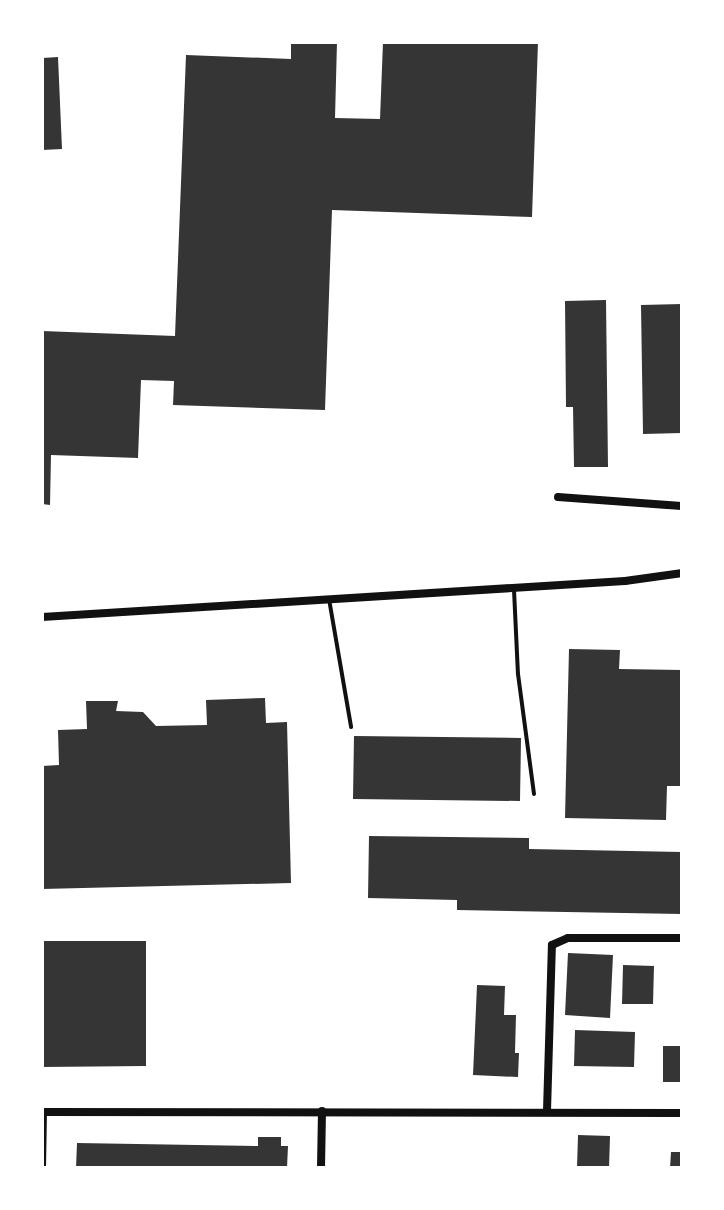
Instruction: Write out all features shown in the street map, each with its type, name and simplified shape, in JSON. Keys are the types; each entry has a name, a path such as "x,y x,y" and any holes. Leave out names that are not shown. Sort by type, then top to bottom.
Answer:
{"street":[{"path":"558,497 682,506"},
{"path":"42,617 625,581 682,573"},
{"path":"547,1111 552,945 568,938 682,938"},
{"path":"321,1168 322,1111"},
{"path":"43,1112 682,1113"}],"lane":[{"path":"513,587 518,674 534,794"},
{"path":"329,597 351,727"},
{"path":"43,1112 44,1168"}],"building":[{"path":"291,42 337,42 335,118 380,119 383,42 538,42 532,217 332,210 325,410 173,405 174,381 141,380 138,458 51,455 50,505 42,504 42,331 175,336 186,55 291,59"},
{"path":"58,57 62,149 42,150 42,58"},
{"path":"606,300 608,467 574,467 573,407 566,407 565,301"},
{"path":"682,304 682,433 643,434 641,305"},
{"path":"569,649 620,650 619,669 682,670 682,786 667,786 666,820 565,818"},
{"path":"265,698 266,723 287,722 291,883 42,889 42,766 59,765 58,730 87,729 86,701 118,701 116,711 143,712 156,726 207,725 206,700"},
{"path":"354,736 521,738 520,801 353,799"},
{"path":"369,836 529,838 529,849 682,852 682,914 457,910 457,900 368,898"},
{"path":"42,941 146,941 146,1066 42,1067"},
{"path":"568,953 613,955 610,1018 565,1015"},
{"path":"623,965 654,966 653,1004 622,1004"},
{"path":"477,985 505,986 504,1015 516,1015 518,1077 473,1075"},
{"path":"575,1030 635,1032 634,1067 574,1066"},
{"path":"663,1046 682,1046 682,1082 663,1082"},
{"path":"578,1135 610,1136 609,1168 577,1168"},
{"path":"258,1137 281,1137 281,1146 288,1146 287,1168 76,1168 77,1143 258,1146"},
{"path":"671,1152 682,1152 682,1168 670,1168"}]}
